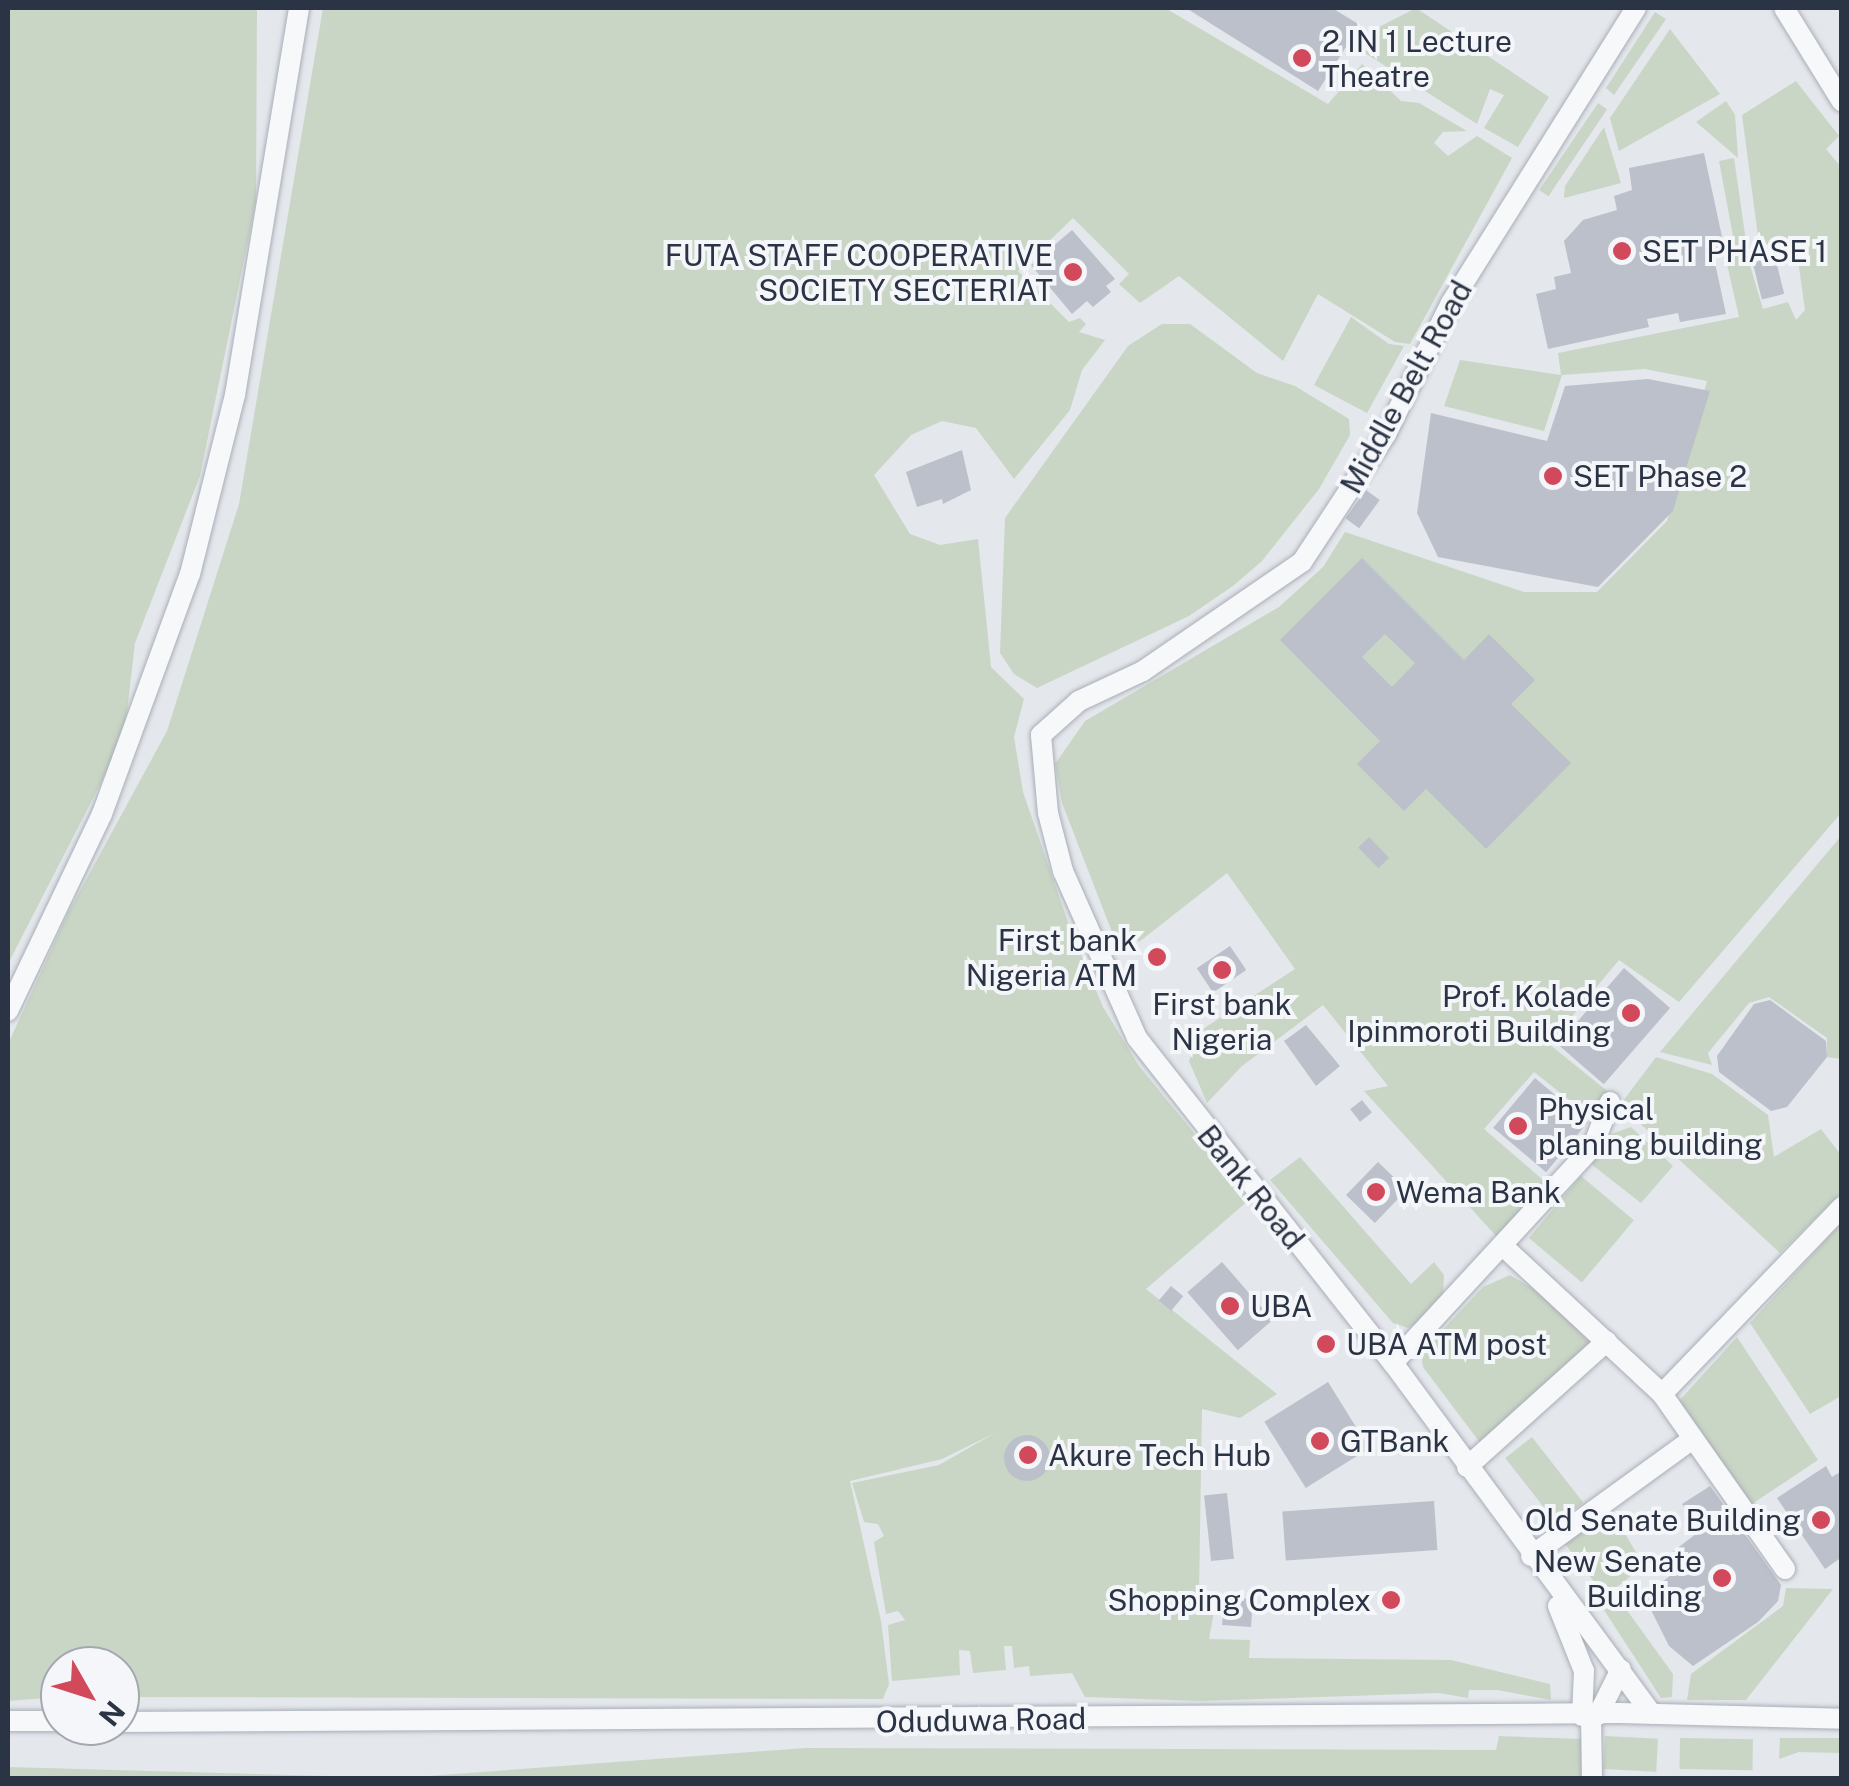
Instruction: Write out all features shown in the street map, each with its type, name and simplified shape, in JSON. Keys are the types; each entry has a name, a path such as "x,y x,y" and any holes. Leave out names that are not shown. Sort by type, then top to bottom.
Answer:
{"street":[{"path":"8,1011 102,814 190,574 236,394 299,8"},
{"name":"Middle Belt Road","path":"1043,780 1042,735 1056,716 1143,671 1302,562 1386,434 1451,303 1636,8"},
{"path":"1784,8 1842,102"},
{"name":"Bank Road","path":"1043,780 1063,871 1137,1038 1393,1363 1530,1556 1652,1714"},
{"path":"1393,1363 1505,1248 1593,1146 1610,1102"},
{"path":"1662,1394 1842,1207"},
{"path":"1505,1248 1662,1394 1690,1441 1785,1570"},
{"path":"1467,1467 1606,1341"},
{"path":"1530,1556 1690,1441"},
{"name":"Bank Road","path":"1530,1556 1584,1671 1591,1715 1592,1778"},
{"path":"1591,1715 1621,1669"},
{"name":"Oduduwa Road","path":"140,1722 1652,1714 1842,1719"},
{"path":"8,1722 40,1722"}],"green space":[{"path":"8,8 257,8 256,201 200,476 135,643 124,738 8,964"},
{"path":"323,8 1165,8 1328,104 1362,64 1401,101 1419,103 1467,131 1443,132 1434,143 1448,156 1477,136 1512,158 1410,344 1395,342 1318,294 1283,361 1179,276 1140,303 1119,284 1129,274 1073,218 1018,271 1069,322 1080,318 1086,324 1079,332 1105,340 1082,370 1070,410 1014,479 976,428 942,421 911,435 874,475 910,534 940,545 978,539 991,667 1024,699 1014,737 1023,792 1070,928 1103,1007 1139,1066 1249,1200 1146,1289 1277,1394 1240,1418 1202,1409 1199,1594 1217,1596 1209,1639 1250,1640 1249,1658 1451,1660 1550,1684 1551,1700 1497,1690 1469,1690 1468,1698 1439,1693 1200,1701 1085,1697 1072,1673 1030,1676 1029,1666 1014,1668 1012,1646 1004,1646 1006,1670 973,1673 970,1651 959,1650 960,1675 892,1681 888,1625 905,1620 898,1611 886,1614 874,1542 884,1536 878,1524 864,1522 852,1483 939,1465 995,1433 942,1459 850,1481 881,1621 889,1684 883,1699 140,1697 140,1646 40,1646 40,1699 8,1701 8,1044 68,913 167,731 239,504"},
{"path":"1416,8 1549,97 1518,147 1484,128 1504,95 1490,89 1477,124 1365,53 1379,27"},
{"path":"1655,12 1666,19 1614,95 1606,88"},
{"path":"1670,29 1720,94 1619,151 1610,118"},
{"path":"1796,81 1839,136 1826,149 1841,167 1841,813 1679,1002 1619,960 1549,1044 1611,1094 1596,1121 1534,1072 1484,1129 1543,1180 1554,1181 1497,1237 1364,1091 1388,1086 1323,1005 1242,1066 1207,1103 1189,1061 1203,1029 1295,969 1227,873 1139,942 1131,934 1117,945 1062,803 1055,764 1085,721 1279,607 1323,567 1345,532 1524,592 1597,592 1667,521 1707,381 1645,369 1562,375 1544,431 1444,406 1460,360 1561,375 1558,353 1739,317 1724,251 1735,247 1719,161 1734,158 1749,262 1763,309 1788,302 1796,320 1805,310 1797,253 1793,244 1759,244 1742,115"},
{"path":"1726,101 1735,115 1738,158 1696,122"},
{"path":"1598,103 1607,109 1548,196 1539,190"},
{"path":"1604,127 1621,183 1564,198 1565,186"},
{"path":"1351,317 1389,344 1404,346 1367,413 1314,385"},
{"path":"1162,324 1190,324 1257,373 1295,386 1349,419 1350,435 1319,489 1262,561 1233,586 1189,616 1037,688 1014,674 1000,653 1005,518 1128,346"},
{"path":"1841,836 1841,1059 1827,1057 1827,1038 1769,997 1749,1003 1708,1053 1712,1065 1660,1052"},
{"path":"1656,1057 1712,1074 1768,1115 1774,1157 1821,1129 1841,1155 1841,1193 1780,1253 1620,1105"},
{"path":"1631,1127 1673,1166 1641,1203 1591,1164 1611,1134"},
{"path":"1300,1157 1411,1284 1434,1262 1444,1275 1443,1296 1418,1322 1408,1328 1393,1323 1270,1180"},
{"path":"1581,1176 1634,1220 1582,1282 1529,1238"},
{"path":"1841,1223 1841,1396 1810,1414 1750,1323"},
{"path":"1510,1275 1539,1292 1590,1342 1481,1444 1423,1367 1421,1353 1483,1287"},
{"path":"1737,1337 1818,1460 1749,1506 1679,1401"},
{"path":"1532,1437 1583,1502 1556,1523 1505,1458"},
{"path":"1610,1508 1644,1566 1605,1596 1565,1544"},
{"path":"1786,1588 1833,1589 1746,1700 1687,1700 1691,1674 1783,1606"},
{"path":"1621,1602 1673,1674 1672,1697 1661,1698 1604,1610"},
{"path":"1499,1736 1582,1739 1581,1778 401,1778 805,1748 1496,1750"},
{"path":"1605,1736 1658,1739 1656,1772 1603,1769"},
{"path":"1680,1738 1753,1739 1752,1770 1679,1769"},
{"path":"1780,1738 1841,1738 1841,1753 1799,1752 1779,1759"},
{"path":"8,1767 401,1778 8,1778"}],"building":[{"name":"2 IN 1 Lecture Theatre","path":"1186,8 1332,8 1360,25 1318,91"},
{"name":"SET PHASE 1","path":"1704,153 1724,246 1712,249 1726,314 1680,322 1678,313 1647,319 1649,327 1548,349 1536,294 1556,289 1554,277 1571,273 1564,241 1583,220 1617,210 1614,196 1632,190 1629,168"},
{"name":"FUTA STAFF COOPERATIVE SOCIETY SECTERIAT","path":"1072,230 1115,279 1106,286 1111,292 1093,307 1087,301 1072,314 1031,265"},
{"path":"1775,257 1784,294 1762,299 1753,263"},
{"name":"SET Phase 2","path":"1648,379 1710,391 1673,511 1598,587 1438,557 1417,513 1431,413 1547,441 1565,386"},
{"path":"962,450 971,490 943,504 942,499 917,507 906,472"},
{"path":"1366,490 1380,500 1359,528 1345,518"},
{"path":"1362,558 1464,660 1489,634 1535,680 1511,704 1571,763 1486,849 1426,789 1404,811 1357,764 1380,741 1280,640","holes":["1385,634 1415,663 1392,687 1362,657"]},
{"path":"1369,837 1389,858 1378,868 1358,847"},
{"name":"First bank Nigeria","path":"1230,946 1246,970 1213,992 1197,968"},
{"path":"1624,968 1670,1008 1604,1084 1558,1044"},
{"path":"1770,1000 1826,1041 1827,1057 1787,1107 1771,1111 1719,1072 1717,1056 1754,1004"},
{"path":"1306,1025 1340,1066 1316,1086 1284,1041"},
{"name":"Physical planing building","path":"1535,1078 1588,1122 1546,1172 1493,1128"},
{"path":"1362,1100 1372,1113 1360,1122 1350,1109"},
{"name":"Wema Bank","path":"1378,1162 1407,1190 1375,1223 1346,1195"},
{"name":"UBA","path":"1222,1262 1273,1320 1238,1350 1187,1292"},
{"path":"1171,1286 1183,1296 1171,1311 1159,1301"},
{"name":"GTBank","path":"1328,1382 1369,1448 1306,1488 1264,1422"},
{"name":"Akure Tech Hub","path":"1027,1435 1043,1442 1050,1458 1043,1474 1027,1481 1011,1474 1004,1458 1011,1442"},
{"name":"Old Senate Building","path":"1826,1466 1832,1477 1842,1471 1842,1557 1825,1569 1777,1498"},
{"name":"New Senate Building","path":"1710,1486 1781,1585 1778,1601 1758,1622 1693,1666 1669,1646 1644,1596 1675,1572 1666,1557 1701,1530 1682,1504"},
{"path":"1227,1493 1234,1559 1211,1561 1204,1495"},
{"path":"1434,1501 1437,1550 1286,1560 1282,1512"},
{"path":"1224,1597 1253,1599 1251,1627 1222,1625"}],"place":[{"name":"2 IN 1 Lecture Theatre","path":"1302,58"},
{"name":"SET PHASE 1","path":"1622,251"},
{"name":"FUTA STAFF COOPERATIVE SOCIETY SECTERIAT","path":"1073,272"},
{"name":"SET Phase 2","path":"1553,476"},
{"name":"First bank Nigeria ATM","path":"1157,957"},
{"name":"First bank Nigeria","path":"1222,970"},
{"name":"Prof. Kolade Ipinmoroti Building","path":"1631,1013"},
{"name":"Physical planing building","path":"1518,1126"},
{"name":"Wema Bank","path":"1376,1192"},
{"name":"UBA","path":"1230,1306"},
{"name":"UBA ATM post","path":"1326,1344"},
{"name":"GTBank","path":"1320,1441"},
{"name":"Akure Tech Hub","path":"1028,1455"},
{"name":"Old Senate Building","path":"1821,1520"},
{"name":"New Senate Building","path":"1722,1578"},
{"name":"Shopping Complex","path":"1391,1600"}]}
